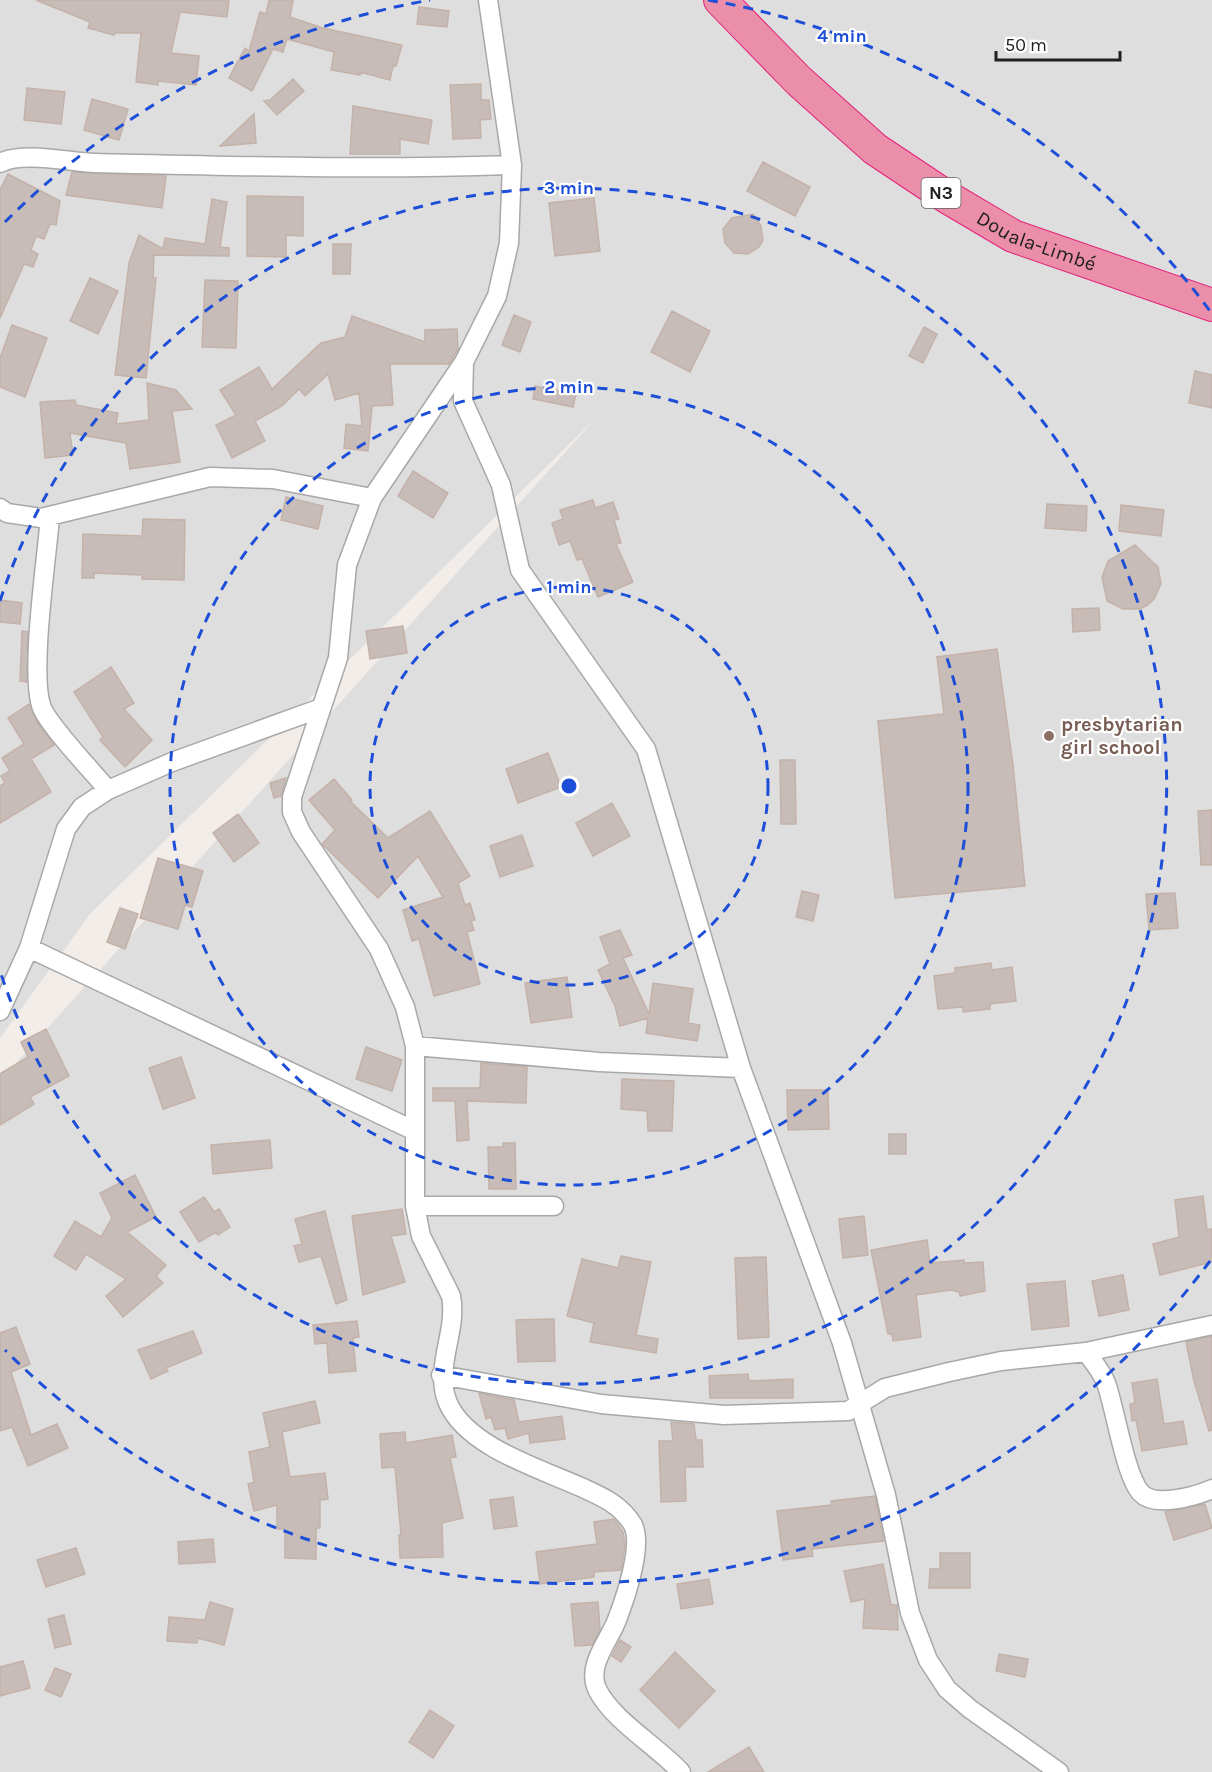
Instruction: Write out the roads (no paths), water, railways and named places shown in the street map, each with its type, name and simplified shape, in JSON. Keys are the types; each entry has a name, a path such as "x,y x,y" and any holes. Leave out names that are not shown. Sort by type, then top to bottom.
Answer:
{"highway":[{"name":"Douala-Limbé","path":"720,0 799,81 875,149 947,197 1013,236 1212,305"}],"street":[{"path":"488,0 512,165 509,243 497,296 464,362 372,498 347,565 338,658 292,797 292,812 301,832 379,949 405,1007 415,1046 415,1206 421,1236 451,1296 453,1305 451,1338 441,1375 447,1402 460,1423 492,1447 612,1502 632,1524 637,1535 635,1557 618,1618 597,1660 597,1688 612,1708 681,1772"},
{"path":"0,163 22,158 80,162 405,168 512,165"},
{"path":"464,362 463,401 501,485 520,570 646,749 741,1068 842,1343 886,1495 910,1613 928,1660 947,1689 970,1709 1059,1772"},
{"path":"0,508 7,513 41,518 124,496 210,477 273,479 372,498"},
{"path":"50,516 39,645 39,683 42,708 108,790"},
{"path":"1,1008 29,948 66,829 82,807 108,790 172,762 321,708"},
{"path":"29,948 414,1131"},
{"path":"415,1046 598,1062 741,1068"},
{"path":"415,1206 554,1206"},
{"path":"441,1375 601,1404 724,1415 848,1411 885,1388 949,1372 1001,1361 1086,1352 1212,1325"},
{"path":"1086,1352 1105,1380 1133,1477 1141,1493 1152,1498 1172,1500 1212,1489"}],"place":[{"name":"presbytarian girl school","path":"1049,736"}]}
